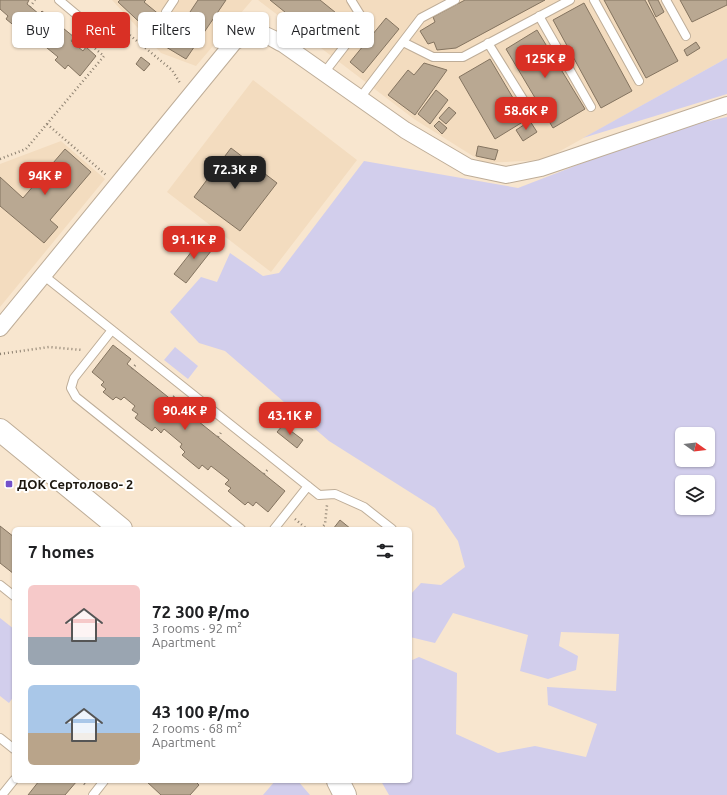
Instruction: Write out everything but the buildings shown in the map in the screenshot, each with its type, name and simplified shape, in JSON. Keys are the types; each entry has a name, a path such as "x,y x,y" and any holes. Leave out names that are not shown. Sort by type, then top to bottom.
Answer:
{"main road":[{"path":"0,430 119,527"},
{"path":"339,783 345,795"}],"street":[{"path":"0,328 234,42 248,33 261,33 283,44 405,130 468,167 506,175 541,168 727,105"}],"lane":[{"path":"59,0 73,12"},
{"path":"166,12 174,0"},
{"path":"324,73 364,21 351,0"},
{"path":"360,98 421,18 455,0"},
{"path":"404,42 434,57 463,56 570,0"},
{"path":"594,0 639,81"},
{"path":"666,0 686,36"},
{"path":"539,16 591,107"},
{"path":"488,43 531,112"},
{"path":"43,275 319,495 335,494 364,507 389,527"},
{"path":"112,330 74,378 71,388 76,397 238,527"},
{"path":"276,527 308,486"},
{"path":"0,585 12,594"},
{"path":"0,738 12,747"},
{"path":"2,795 12,782"},
{"path":"93,795 102,783"}],"path":[{"path":"30,7 35,0"},
{"path":"130,35 172,70 189,98"},
{"path":"0,159 26,149 104,56 94,48"},
{"path":"47,124 117,185"},
{"path":"0,354 49,347 95,352"},
{"path":"323,527 325,524 326,505 335,494"}],"shaded area":[{"path":"112,0 252,0 242,12 213,12 213,46 196,66 161,53 156,48 205,48 205,12 138,12 138,28 130,19 130,12 123,12"},
{"path":"258,0 727,0 727,58 544,160 484,163 414,119 321,48 374,48 374,12 277,12 277,14"},
{"path":"727,58 727,94 583,138"},
{"path":"253,80 357,160 271,272 167,192"},
{"path":"727,117 727,795 389,795 382,783 412,783 412,660 419,657 457,673 456,734 498,753 535,746 586,757 597,724 548,705 547,687 616,691 619,634 561,632 559,646 578,656 576,670 548,679 520,671 528,635 453,613 435,643 412,637 412,593 421,583 441,585 465,567 458,541 435,508 329,441 225,351 199,343 170,312 201,277 217,282 230,253 263,276 279,273 364,161 518,188 668,130"},
{"path":"61,141 105,179 0,307 0,164"},
{"path":"175,347 198,366 188,379 164,360"},
{"path":"0,618 12,627 12,699 9,703 0,696"},
{"path":"273,783 300,783 310,795 263,795"}],"place":[{"name":"ДОК Сертолово- 2","path":"9,484"}]}
